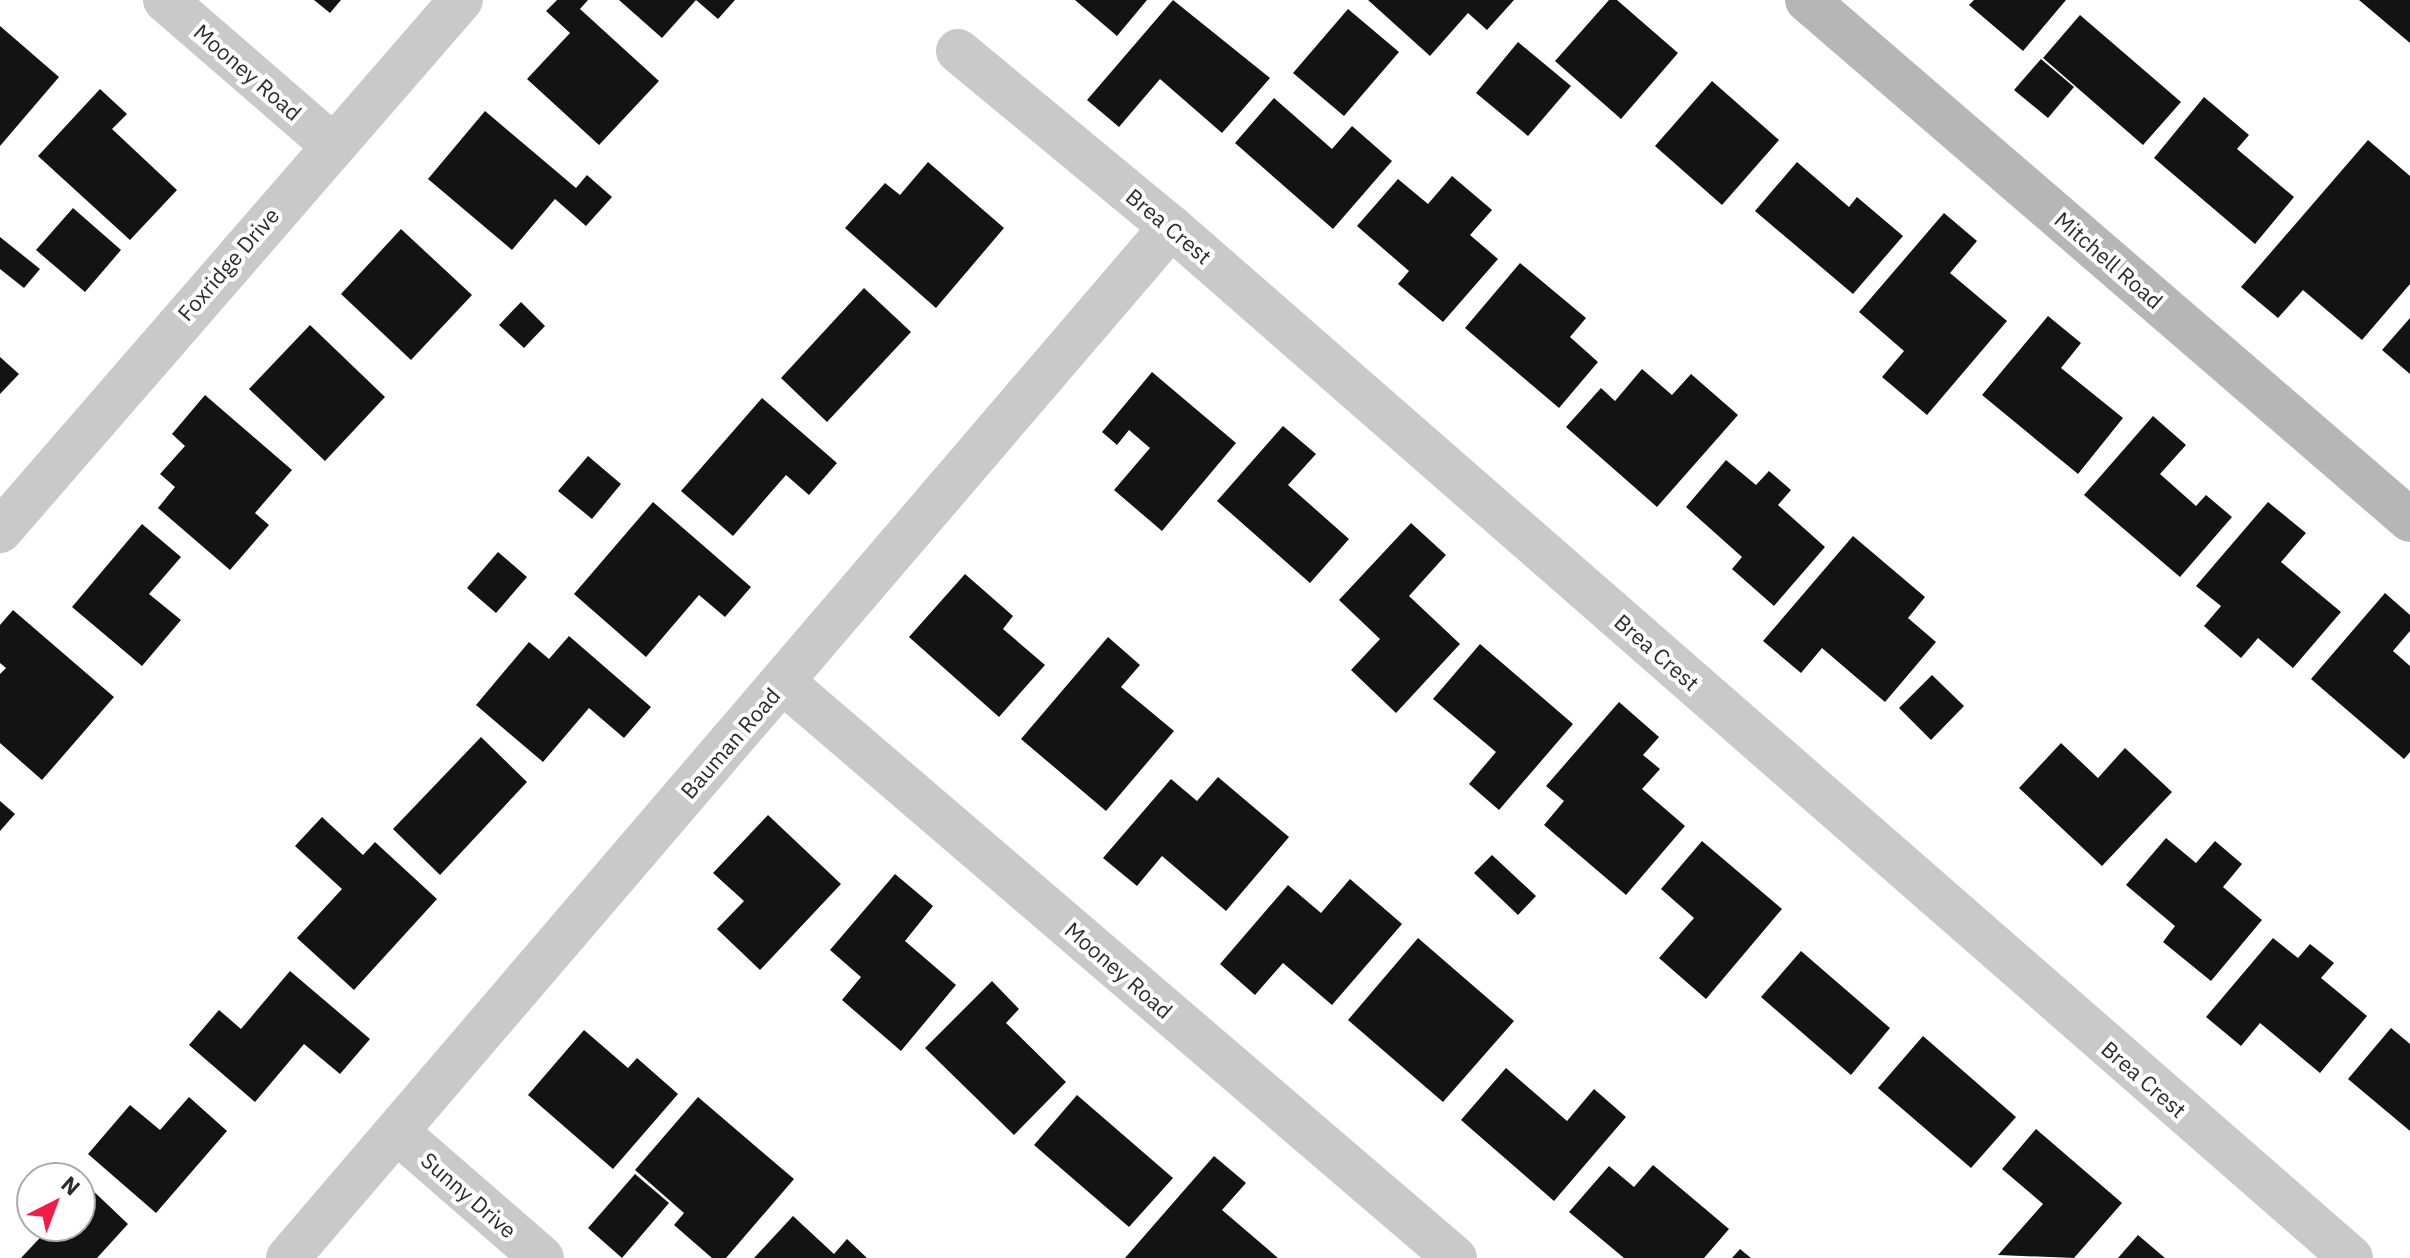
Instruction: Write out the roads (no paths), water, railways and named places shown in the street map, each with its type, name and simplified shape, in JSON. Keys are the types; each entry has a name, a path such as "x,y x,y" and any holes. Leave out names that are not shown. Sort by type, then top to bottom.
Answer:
{"street":[{"name":"Mooney Road","path":"165,0 331,144"},
{"name":"Foxridge Drive","path":"0,531 331,144 461,0"},
{"name":"Mitchell Road","path":"1807,0 2410,520"},
{"name":"Brea Crest","path":"958,51 1171,227 2351,1258"},
{"name":"Bauman Road","path":"288,1258 1171,227"},
{"name":"Mooney Road","path":"783,682 1455,1258"},
{"name":"Sunny Drive","path":"397,1132 542,1258"}]}
